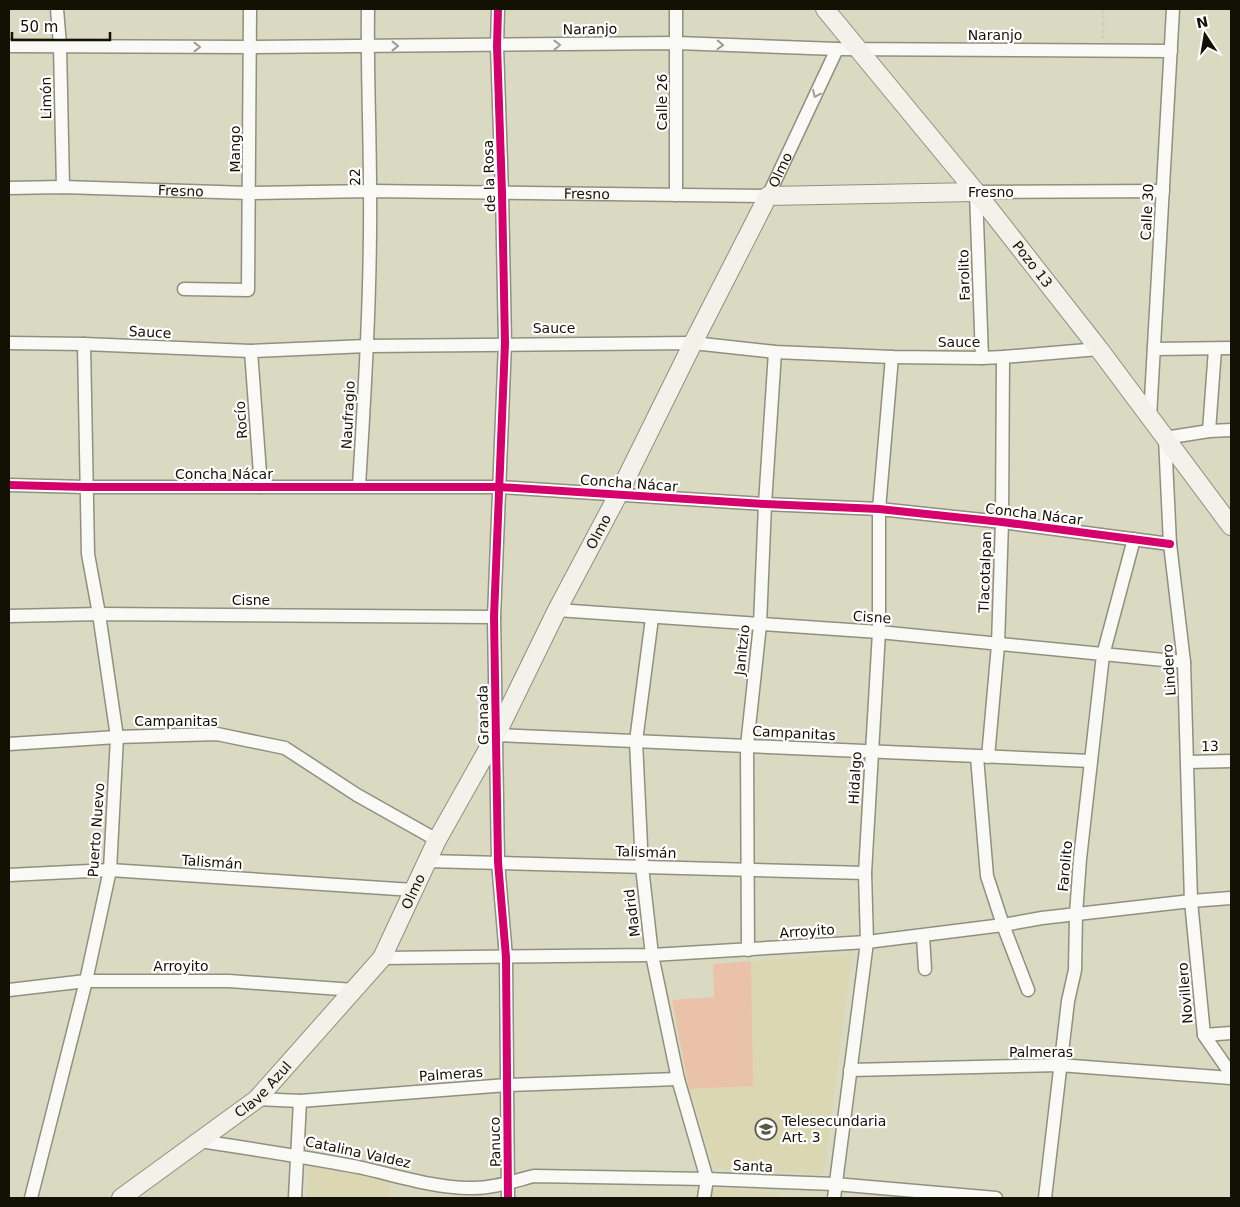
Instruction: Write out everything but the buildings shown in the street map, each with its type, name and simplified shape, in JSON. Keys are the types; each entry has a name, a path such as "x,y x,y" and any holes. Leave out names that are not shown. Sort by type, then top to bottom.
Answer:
{"main road":[{"name":"Pozo 13","path":"825,9 976,192 1099,349 1231,526"},
{"name":"Fresno","path":"768,196 976,192"},
{"name":"Olmo","path":"382,958 437,840 496,735 557,610 618,495 768,196"},
{"name":"Clave Azul","path":"121,1198 257,1099 382,958"}],"street":[{"name":"Limón","path":"57,9 60,46 63,187"},
{"name":"Mango","path":"184,289 248,290 250,9"},
{"name":"22","path":"367,346 370,191 368,9"},
{"name":"de la Rosa","path":"498,9 497,46 505,343"},
{"name":"Calle 26","path":"676,9 676,195"},
{"name":"Calle 30","path":"1150,417 1173,9"},
{"name":"Naranjo","path":"9,46 497,46 677,43 857,50 1171,51"},
{"name":"Olmo","path":"768,196 837,49"},
{"name":"Fresno","path":"9,188 63,187 249,193 370,191 768,196"},
{"name":"Fresno","path":"976,192 1163,191"},
{"name":"Farolito","path":"976,192 982,358"},
{"name":"Sauce","path":"9,342 251,351 505,343 693,343 775,352 892,357 982,358 1099,349"},
{"name":"Granada","path":"505,343 494,617 498,862 506,957 507,1085"},
{"path":"84,344 85,488"},
{"name":"Naufragio","path":"359,486 367,346"},
{"path":"1154,349 1231,348"},
{"path":"1209,431 1215,349"},
{"name":"Rocío","path":"251,351 261,487"},
{"name":"Janitzio","path":"748,950 748,746 760,625 765,504 775,352"},
{"name":"Hidalgo","path":"834,1198 867,942 865,873 879,632 879,510 892,357"},
{"name":"Tlacotalpan","path":"1003,357 1002,522 998,645 982,757 986,876 1028,990"},
{"path":"1165,438 1209,431 1231,430"},
{"name":"Lindero","path":"1165,438 1170,544 1184,662 1191,901"},
{"name":"Concha Nácar","path":"9,486 85,488 499,487 879,510 1002,522 1170,544"},
{"name":"Puerto Nuevo","path":"31,1198 86,981 110,870 117,737 88,554 85,488"},
{"name":"Farolito","path":"1045,1198 1059,1066 1068,1001 1075,970 1076,914 1080,859 1103,655 1134,539"},
{"name":"Cisne","path":"557,610 652,618 879,632 1184,662"},
{"name":"Cisne","path":"9,616 99,614 494,617"},
{"name":"Madrid","path":"652,618 636,741 642,867 652,956 678,1079 708,1178 704,1198"},
{"name":"Campanitas","path":"9,744 117,737 217,734 285,748 358,795 437,840"},
{"name":"Campanitas","path":"496,735 1091,762"},
{"name":"13","path":"1188,762 1231,761"},
{"name":"Talismán","path":"427,861 865,873"},
{"name":"Talismán","path":"9,875 110,870 413,890"},
{"name":"Arroyito","path":"382,958 652,956 867,942 923,936 1042,918 1231,898"},
{"name":"Novillero","path":"1191,901 1204,1035 1231,1074"},
{"path":"923,936 925,968"},
{"name":"Arroyito","path":"9,990 86,981 229,981 354,990"},
{"path":"1204,1035 1231,1033"},
{"name":"Palmeras","path":"850,1070 1059,1066 1231,1078"},
{"name":"Palmeras","path":"257,1099 300,1101 507,1085 678,1079"},
{"name":"Panuco","path":"507,1085 508,1198"},
{"path":"295,1198 300,1101"},
{"name":"Catalina Valdez","path":"200,1141 298,1155 443,1187 473,1189 509,1183"},
{"name":"Santa","path":"509,1183 534,1176 708,1178 835,1184 996,1198"}],"path":[{"path":"1103,51 1104,9"}],"shaded area":[{"path":"852,954 824,1174 715,1168 689,1089 753,1086 751,961"},
{"path":"751,961 753,1086 689,1089 672,1000 714,997 713,964"},
{"path":"310,1157 390,1168 389,1198 307,1198"},
{"path":"710,1188 779,1193 778,1198 709,1198"}],"cycle path":[{"path":"498,9 497,46 505,343 494,617 498,862 506,957 508,1198"},
{"path":"9,485 85,487 499,487 765,504 879,509 1002,522 1170,544"}],"place":[{"name":"Telesecundaria Art. 3","path":"766,1129"}]}
